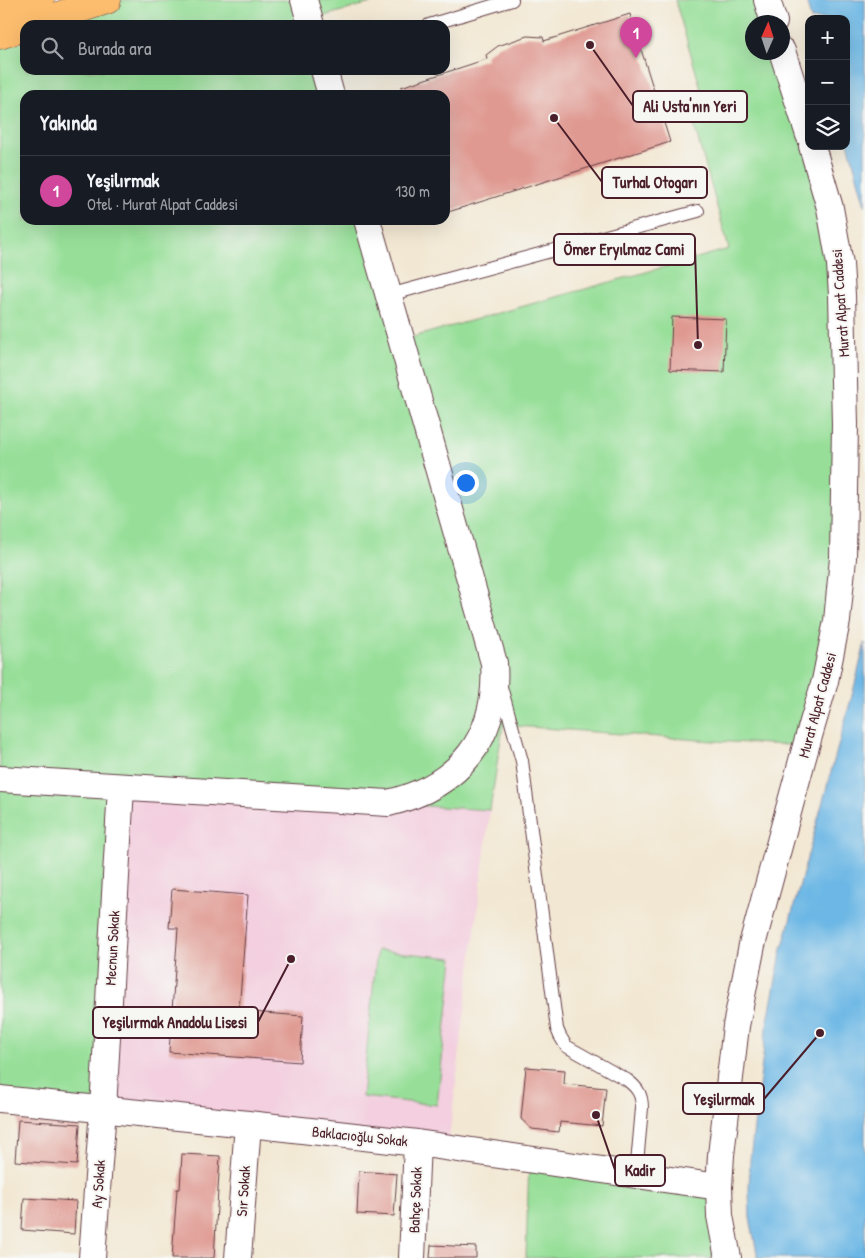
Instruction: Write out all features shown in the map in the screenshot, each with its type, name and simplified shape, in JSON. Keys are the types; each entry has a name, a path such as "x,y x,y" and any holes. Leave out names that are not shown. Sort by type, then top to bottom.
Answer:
{"highway":[{"path":"0,13 40,0"},
{"path":"45,20 107,0"},
{"path":"0,35 20,29"}],"street":[{"path":"304,0 310,20"},
{"path":"767,0 772,15"},
{"path":"785,60 805,123"},
{"path":"325,75 330,90"},
{"name":"Murat Alpat Caddesi","path":"728,1258 720,1216 720,1155 736,1026 752,945 825,681 837,622 843,558 845,424 840,264 830,208 813,150"},
{"path":"0,779 388,803 407,799 425,792 442,782 463,762 480,738 488,720 493,701 494,663 368,225"},
{"name":"Mecnun Sokak","path":"103,1109 121,787"},
{"name":"Baklacıoğlu Sokak","path":"0,1099 417,1143 719,1187"},
{"name":"Ay Sokak","path":"92,1258 103,1109"},
{"name":"Sır Sokak","path":"238,1258 248,1124"},
{"name":"Bahçe Sokak","path":"412,1258 417,1143"}],"lane":[{"path":"446,20 512,0"},
{"path":"389,295 698,211"},
{"path":"494,663 522,761 557,1029 566,1046 627,1080 639,1092 642,1098 642,1108 636,1175"}],"shaded area":[{"path":"121,787 490,810 448,1147 103,1109"}],"green space":[{"path":"107,0 381,0 310,20 45,20"},
{"path":"675,0 767,0 772,15 745,15 745,60 784,60 805,127 805,150 812,150 830,208 843,558 806,746 712,741 503,725 490,810 121,787 103,1109 0,1099 0,35 20,29 20,75 325,75 330,90 20,90 20,225 368,225 402,340 729,249 692,118 708,113"},
{"path":"377,950 453,958 437,1105 362,1097"},
{"path":"529,1159 719,1187 728,1258 526,1258"}],"water":[{"path":"806,0 865,0 865,206 850,150 850,15 810,15"},
{"path":"865,643 865,1258 758,1258 750,1218 750,1159 766,1031 781,953"}],"building":[{"path":"630,14 670,142 450,211 450,90 402,90 401,87 438,75 450,75 450,71 487,59 486,55 498,46 527,36 543,37 544,41"},
{"path":"672,317 726,319 724,372 670,370"},
{"path":"172,889 248,895 239,1011 303,1016 300,1062 169,1052 178,928 169,928"},
{"path":"526,1067 565,1070 564,1084 606,1088 602,1126 560,1122 559,1132 532,1129 521,1119"},
{"path":"18,1120 80,1124 77,1165 15,1161"},
{"path":"182,1154 220,1156 214,1258 172,1258 177,1189 180,1189"},
{"path":"359,1171 397,1174 394,1216 357,1214"},
{"path":"24,1198 76,1201 74,1234 22,1230"},
{"path":"431,1245 476,1247 476,1258 430,1258"}],"place":[{"name":"Ali Usta'nın Yeri","path":"590,45"},
{"name":"Yeşilırmak","path":"636,58"},
{"name":"Turhal Otogarı","path":"554,118"},
{"name":"Ömer Eryılmaz Cami","path":"698,345"},
{"name":"Yeşilırmak Anadolu Lisesi","path":"291,959"},
{"name":"Yeşilırmak","path":"820,1033"},
{"name":"Kadir","path":"596,1115"}]}
